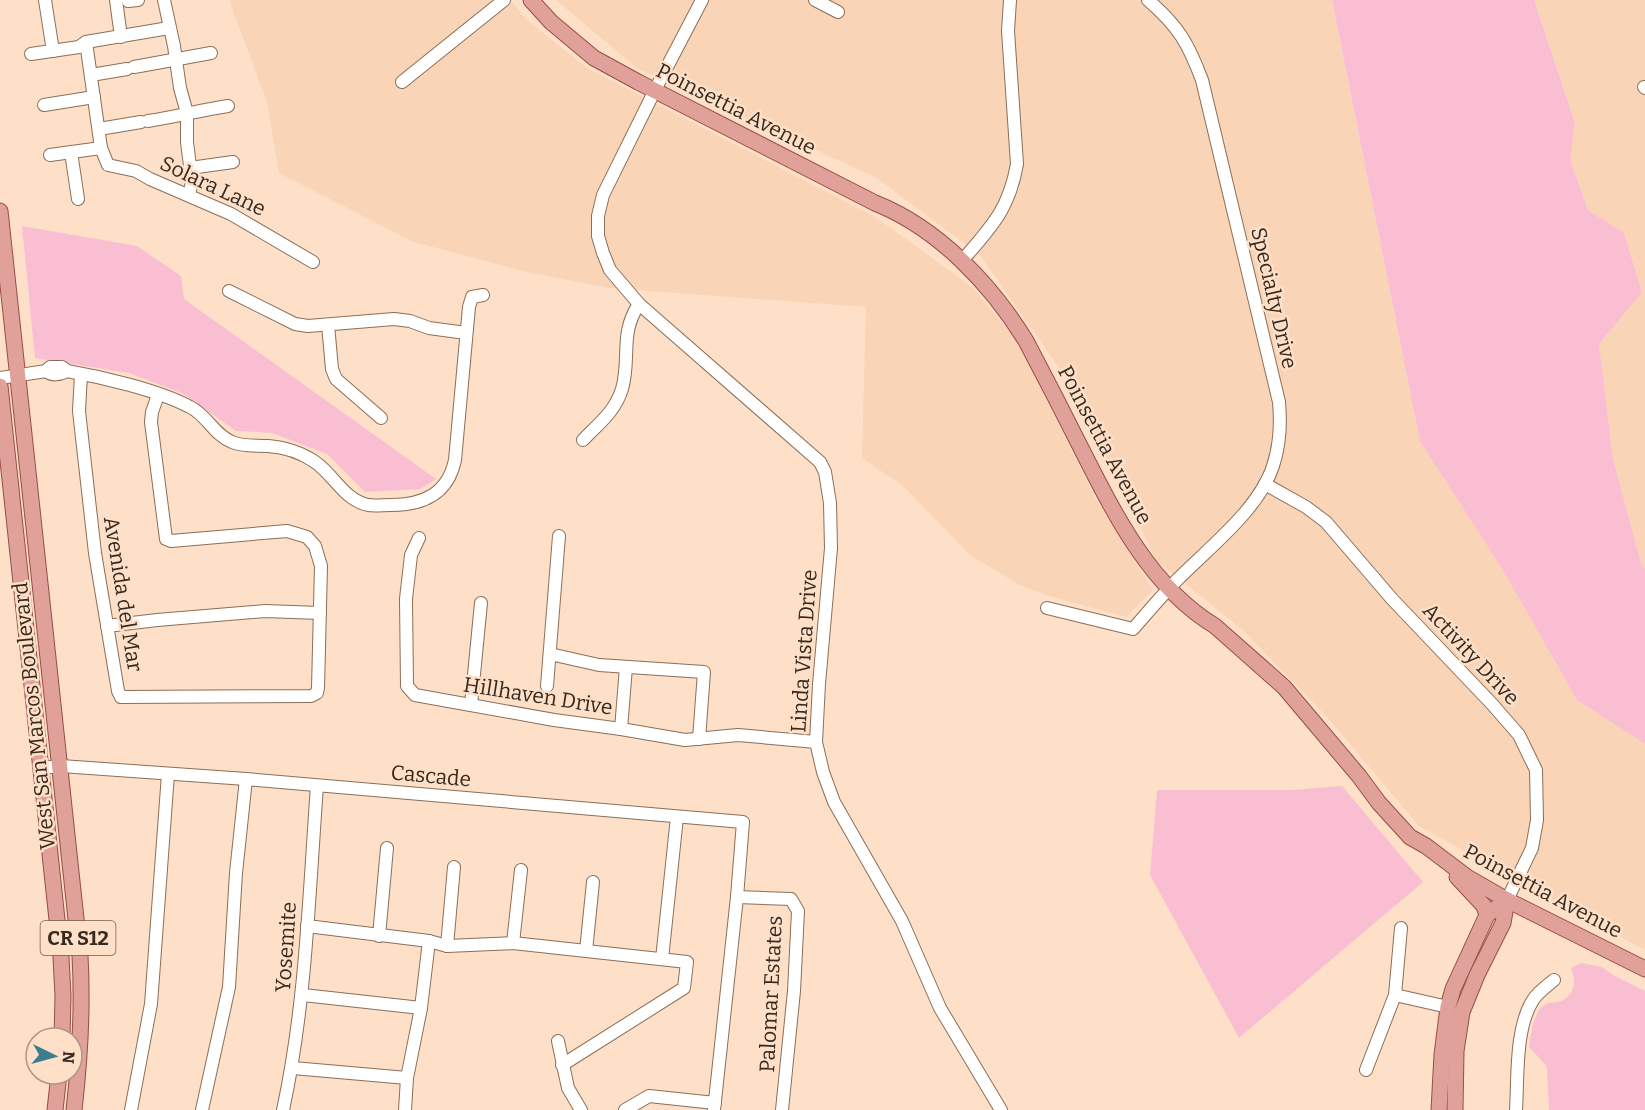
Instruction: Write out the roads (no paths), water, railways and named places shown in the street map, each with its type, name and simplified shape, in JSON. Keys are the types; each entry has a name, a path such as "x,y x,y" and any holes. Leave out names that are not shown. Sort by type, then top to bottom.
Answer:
{"main road":[{"name":"Poinsettia Avenue","path":"531,0 551,22 594,58 875,203 894,210 940,242 979,278 1012,318 1113,511 1142,554 1188,606 1215,626 1284,687 1359,776 1378,804 1410,837 1426,846 1451,867 1507,900 1645,969"},
{"name":"West San Marcos Boulevard","path":"0,211 80,956 82,996 80,1058 74,1110"},
{"name":"West San Marcos Boulevard","path":"0,386 61,957 62,1026"},
{"path":"1451,867 1457,878 1484,906 1487,915"},
{"path":"1439,1110 1442,1055 1448,1007 1453,989 1487,915 1507,900"},
{"path":"1455,1110 1456,1051 1462,1012 1477,975 1503,923 1507,900"},
{"path":"55,1110 58,1086"}],"street":[{"path":"45,0 53,51"},
{"path":"121,37 127,0"},
{"path":"164,0 177,60 180,88 187,113 187,142 192,182 189,195"},
{"path":"402,82 504,0"},
{"name":"Linda Vista Drive","path":"702,0 603,195 598,216 598,236 610,270 639,303 814,455 825,472 830,503 831,548 816,742 824,778 834,801 902,921 940,1008 985,1086 1002,1110"},
{"path":"815,0 838,12"},
{"path":"961,261 994,225 1005,207 1014,184 1017,164 1008,31 1010,0"},
{"name":"Specialty Drive","path":"1047,608 1133,629 1170,587 1245,512 1265,484 1279,444 1281,422 1279,402 1202,81 1191,50 1168,18 1148,0"},
{"path":"31,54 79,47 86,42 169,28"},
{"path":"50,155 101,148 86,42"},
{"path":"91,75 211,53"},
{"path":"44,105 94,98"},
{"path":"99,129 180,117 187,113 228,106"},
{"name":"Solara Lane","path":"101,148 108,165 136,171 240,219 313,262"},
{"path":"71,152 78,199"},
{"path":"190,168 233,162"},
{"path":"229,291 294,324 328,326 394,319 410,321 429,328 466,333"},
{"path":"0,378 46,371 50,374 62,374 67,371 158,395 191,407 219,435 231,442 243,446 283,448 316,462 356,501 369,505 414,504 432,496 442,488 452,473 469,307 472,297 483,295"},
{"path":"583,440 604,420 619,395 622,387 627,326 639,303"},
{"path":"328,326 332,369 336,379 381,418"},
{"name":"Avenida del Mar","path":"81,374 79,411 95,553 118,691 121,697 311,696 316,693 320,613"},
{"path":"108,626 265,611 320,613 321,566 315,546 307,537 287,531 171,541 166,539 151,422 158,395"},
{"name":"Activity Drive","path":"1265,484 1306,507 1326,522 1392,599 1519,735 1536,770 1537,820 1532,848 1507,900"},
{"path":"547,686 558,536"},
{"name":"Hillhaven Drive","path":"419,538 411,555 406,599 407,686 416,695 554,720 685,740 738,735 816,742"},
{"path":"471,705 481,603"},
{"path":"550,654 599,665 704,672 699,739"},
{"path":"621,729 626,667"},
{"name":"Cascade","path":"42,768 61,766 246,779 742,822 737,897"},
{"path":"131,1110 151,1004 168,774"},
{"path":"202,1110 229,987 236,873 246,779"},
{"name":"Yosemite","path":"283,1110 303,995 317,786"},
{"path":"662,959 677,818"},
{"path":"379,936 387,848"},
{"path":"447,946 454,867"},
{"path":"513,943 521,870"},
{"path":"586,951 593,882"},
{"path":"626,1110 650,1096 714,1106 737,897"},
{"name":"Palomar Estates","path":"737,897 790,899 798,911 794,991 782,1110"},
{"path":"307,926 429,941 447,946 513,943 687,962 684,988 562,1065"},
{"path":"1366,1070 1395,995 1401,928"},
{"path":"405,1110 407,1078 422,1008 429,941"},
{"path":"1516,1110 1520,1040 1524,1018 1534,999 1554,980"},
{"path":"303,995 422,1008"},
{"path":"1395,995 1448,1007"},
{"path":"558,1041 568,1088 581,1110"},
{"path":"292,1068 407,1078"}]}
